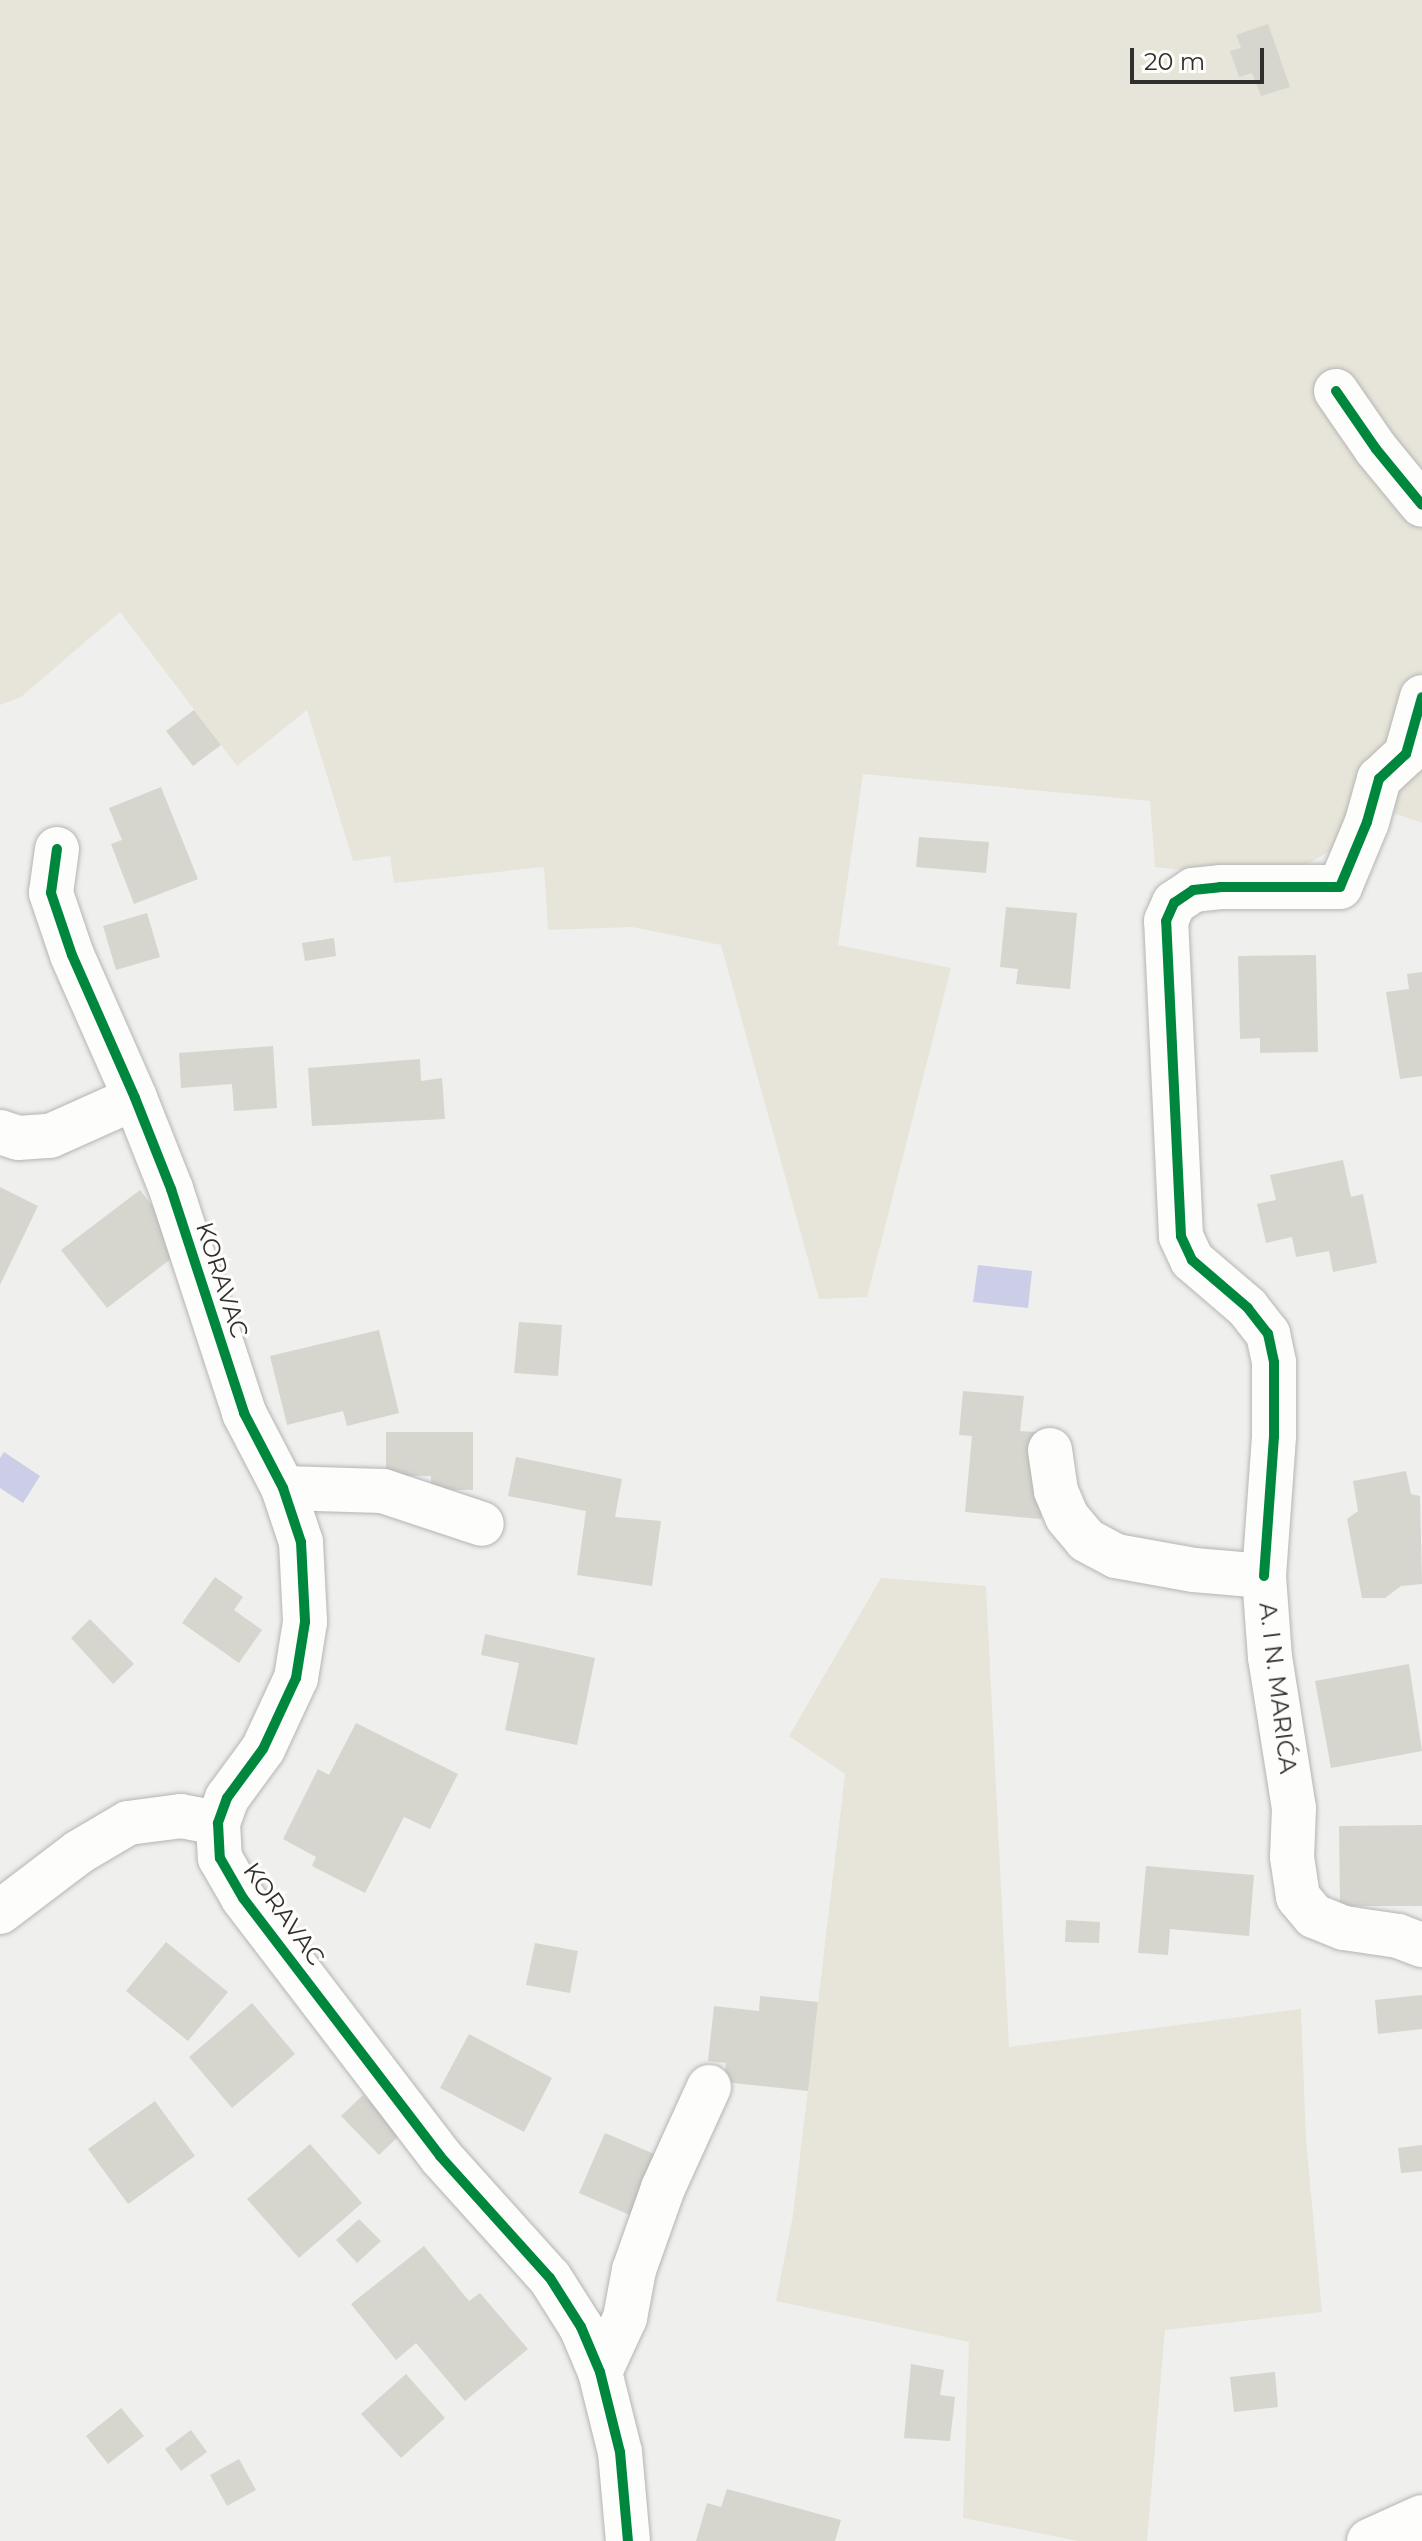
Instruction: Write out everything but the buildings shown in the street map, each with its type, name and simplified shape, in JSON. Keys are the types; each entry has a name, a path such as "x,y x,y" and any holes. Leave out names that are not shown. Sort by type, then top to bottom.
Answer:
{"street":[{"path":"1336,391 1376,449 1422,505"},
{"path":"1264,1576 1274,1436 1274,1362 1268,1334 1248,1308 1192,1260 1181,1236 1166,921 1174,903 1193,890 1220,887 1340,887 1367,822 1379,779 1406,754 1422,697"},
{"name":"KORAVAC","path":"57,849 51,893 72,955 171,1189 244,1413 283,1488 301,1542 305,1622 296,1678 263,1749 227,1798 218,1823 220,1858 243,1898 440,2156 550,2278 581,2327 600,2372 620,2452 628,2541"},
{"path":"0,1132 18,1138 50,1136 135,1098"},
{"name":"A. I N. MARIĆA","path":"1050,1450 1056,1491 1067,1517 1086,1540 1116,1556 1194,1570 1264,1576 1270,1657 1294,1808 1292,1857 1298,1897 1314,1916 1344,1928 1398,1936 1422,1945"},
{"path":"283,1488 383,1491 482,1524"},
{"path":"0,1912 79,1852 128,1823 181,1816 218,1823"},
{"path":"600,2372 625,2318 634,2270 663,2188 709,2087"},
{"path":"1369,2541 1422,2517"}],"shaded area":[{"path":"0,0 1422,0 1422,823 1356,800 1337,847 1278,881 1155,867 1150,801 863,774 838,945 951,968 867,1297 819,1299 721,945 632,927 548,930 544,867 394,883 390,856 353,861 307,710 237,766 120,612 21,697 0,705"},
{"path":"881,1578 986,1586 1009,2047 1301,2009 1306,2140 1322,2312 1165,2330 1147,2541 1078,2541 963,2518 969,2342 776,2301 793,2215 845,1774 789,1736"}],"water":[{"path":"978,1265 1032,1271 1028,1308 973,1302"},
{"path":"4,1452 40,1476 23,1503 0,1488 0,1458"}],"cycle path":[{"path":"1336,391 1376,449 1422,505"},
{"path":"1264,1576 1274,1436 1274,1362 1268,1334 1248,1308 1192,1260 1181,1236 1166,921 1174,903 1193,890 1220,887 1340,887 1367,822 1379,779 1406,754 1422,697"},
{"path":"57,849 51,893 72,955 171,1189 244,1413 283,1488 301,1542 305,1622 296,1678 263,1749 227,1798 218,1823 220,1858 243,1898 440,2156 550,2278 581,2327 600,2372 620,2452 628,2541"}]}
